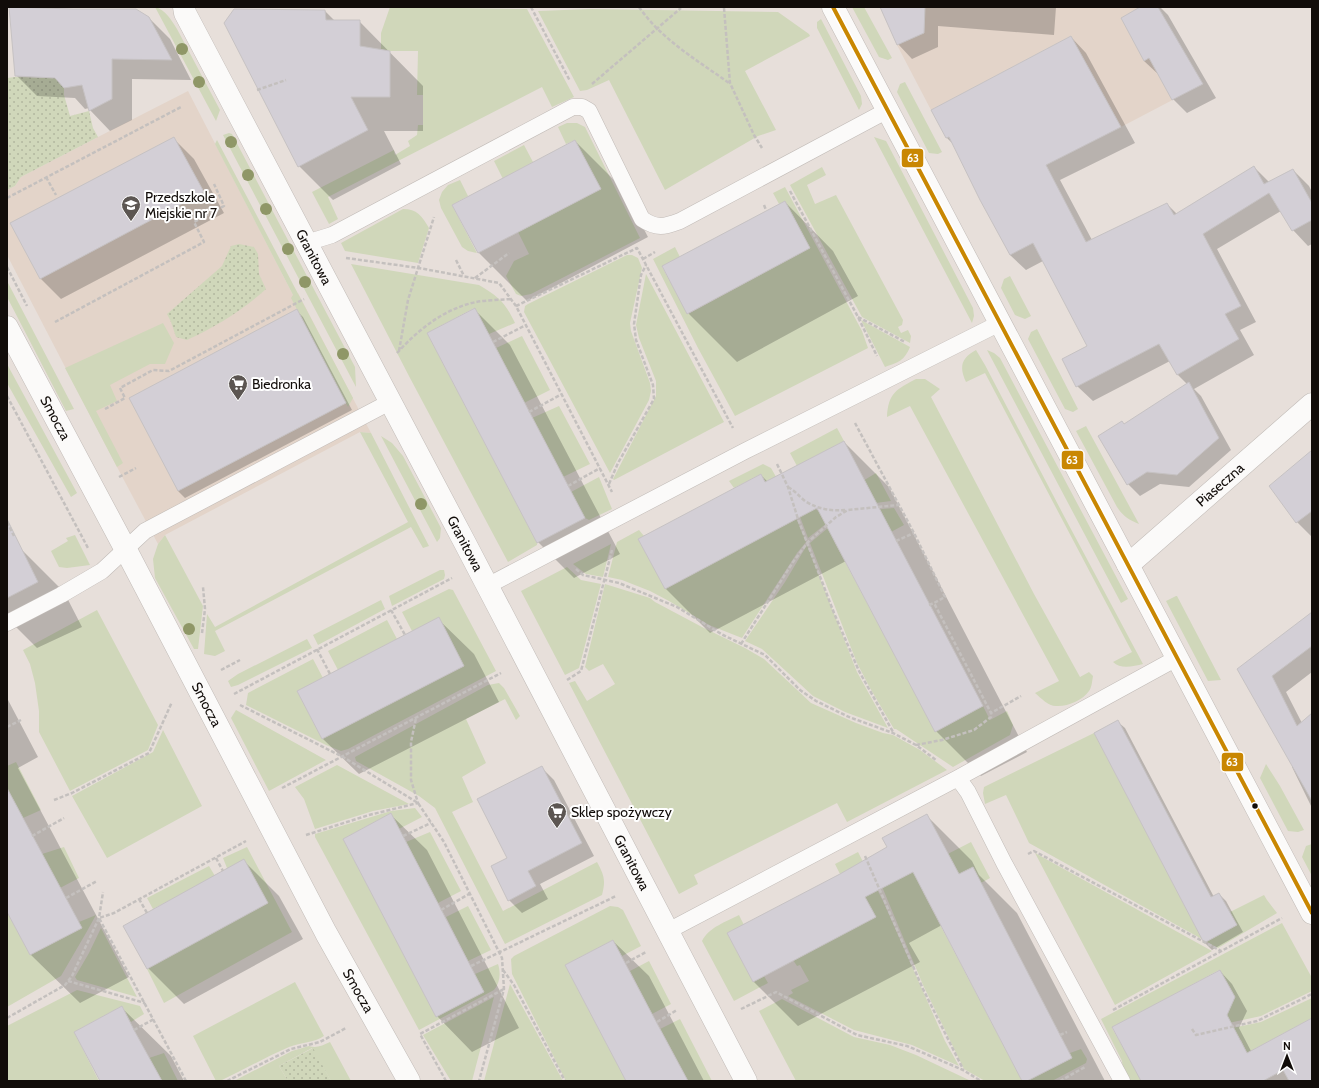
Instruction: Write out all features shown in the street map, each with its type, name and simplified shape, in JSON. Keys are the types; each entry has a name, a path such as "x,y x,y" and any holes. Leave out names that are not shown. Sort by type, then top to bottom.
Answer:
{"street":[{"name":"Granitowa","path":"184,7 185,13 746,1081"},
{"path":"833,7 1310,908"},
{"name":"Smocza","path":"7,327 126,550 326,933 408,1081"},
{"name":"Piaseczna","path":"1128,565 1312,404"}],"lane":[{"path":"306,242 332,235 573,107 582,107 589,111 642,219 658,227 680,221 888,110"},
{"path":"487,586 745,451 1000,323"},
{"path":"7,623 61,595 102,571 145,531 390,402"},
{"path":"668,931 958,778 1177,658"},
{"path":"958,778 968,792 1004,863 1122,1081"}],"path":[{"path":"531,7 581,101 582,107"},
{"path":"639,7 657,30 671,42 730,83"},
{"path":"582,107 586,88 682,8"},
{"path":"724,8 730,83 754,135 786,183 858,316 888,379"},
{"path":"253,91 286,80"},
{"path":"7,198 181,107"},
{"path":"46,177 56,195"},
{"path":"54,322 204,242 194,222 224,206 214,184"},
{"path":"434,217 408,300 399,351 418,332 446,313 477,302 511,299"},
{"path":"516,306 637,248 745,451"},
{"path":"474,278 510,252"},
{"path":"342,258 419,268 499,283 516,306 609,484 621,516 581,671 565,681"},
{"path":"456,260 464,276"},
{"path":"609,484 618,463 654,399 653,386 636,340 634,324 641,275 646,265"},
{"path":"105,409 125,398 120,388 153,370 168,371 304,298"},
{"path":"858,316 910,345 936,355"},
{"path":"492,342 526,325"},
{"path":"529,412 562,394"},
{"path":"844,402 914,533 945,597 929,605"},
{"path":"766,441 788,487 798,519 834,613 859,671 893,733"},
{"path":"568,486 600,468"},
{"path":"788,487 796,491 806,501 823,510 848,510 898,504"},
{"path":"741,644 793,562 808,542 836,517 848,510"},
{"path":"7,522 14,536"},
{"path":"896,541 914,533"},
{"path":"553,552 583,575 619,583 677,608 723,635 765,655 800,690 816,702 849,717 893,733 916,745 958,778"},
{"path":"231,696 234,693 452,578"},
{"path":"934,603 991,713"},
{"path":"391,610 405,635"},
{"path":"317,649 330,674"},
{"path":"220,671 240,660"},
{"path":"257,802 501,673"},
{"path":"916,745 942,740 974,730 991,717 991,713 1021,696"},
{"path":"54,800 72,793 149,753 173,699"},
{"path":"235,703 343,757 418,803"},
{"path":"416,718 411,742 411,780 418,803 444,842 502,958 504,988 479,1081"},
{"path":"7,727 21,720"},
{"path":"280,844 317,830 418,803"},
{"path":"32,836 64,818"},
{"path":"403,836 431,823"},
{"path":"99,918 114,913 247,841"},
{"path":"1004,863 1034,851 1221,951"},
{"path":"864,853 923,988 963,1070"},
{"path":"216,858 223,871"},
{"path":"66,898 97,881"},
{"path":"7,1018 65,985 72,976 99,918 102,892"},
{"path":"441,910 469,894"},
{"path":"471,966 618,895"},
{"path":"140,899 147,913"},
{"path":"1090,1022 1221,951 1310,908"},
{"path":"99,918 186,1081"},
{"path":"626,963 649,951"},
{"path":"503,970 514,985 565,1081"},
{"path":"68,981 145,1003"},
{"path":"446,1081 420,1034 504,988"},
{"path":"739,1010 776,992 857,1035 907,1046 963,1070 981,1081"},
{"path":"1192,1029 1196,1035 1257,1021 1312,994"},
{"path":"657,1022 679,1009"},
{"path":"134,1030 154,1019"},
{"path":"227,1081 292,1049 320,1042 350,1025"},
{"path":"1060,1081 1087,1067"}],"shaded area":[{"path":"880,7 1158,7 1203,84 1121,127 1071,36 931,110 897,45"},
{"path":"188,91 293,295 298,293 371,433 360,432 165,535 158,544 7,255 7,190 15,186 21,177"}],"green space":[{"path":"155,7 159,8 165,13 177,29 220,110 216,121"},
{"path":"390,7 527,9 574,97 552,107 542,87 328,197 338,219 329,224 312,192 394,150 395,155 410,146 408,141 417,135 418,125 423,125 423,95 417,95 418,51 390,51 381,49 381,33"},
{"path":"852,7 864,7 892,58 888,60 879,57"},
{"path":"590,9 778,12 810,36 745,71 776,130 758,136 665,190 609,80 587,90 580,91 538,11"},
{"path":"821,19 861,96 862,104 859,110 817,28 817,22"},
{"path":"7,78 55,78 64,88 64,95 70,116 89,111 93,128 98,137 21,177 15,186 7,190"},
{"path":"905,82 942,152 938,154 929,153 897,92 900,84"},
{"path":"567,123 577,123 585,127 640,238 531,294 521,296 516,294 506,276 514,261 529,254 518,232 601,189 575,140 566,144 558,127"},
{"path":"229,133 232,134 355,367 356,387 223,135"},
{"path":"874,137 886,141 973,308 974,316 972,323"},
{"path":"217,140 353,398 348,407 291,298 293,295 215,144"},
{"path":"524,145 533,162 503,179 494,161"},
{"path":"822,167 826,175 807,185 815,204 836,195 903,320 902,325 898,327 901,333 908,330 911,336 910,343 862,317 790,185"},
{"path":"460,180 468,196 452,205 477,253 468,251 462,247 441,208 439,200 442,192 448,185"},
{"path":"785,187 862,331 868,348 735,416 698,348 653,259 675,247 680,257 662,267 688,314 810,248 785,201 779,204 773,193"},
{"path":"403,209 412,210 419,214 429,228 418,263 345,251 341,243"},
{"path":"239,244 254,247 258,254 259,274 266,289 238,311 208,330 187,340 176,337 167,314 222,266 231,246"},
{"path":"627,255 632,255 638,258 642,268 630,323 631,331 650,383 651,391 649,400 610,473 524,312 525,306 528,304"},
{"path":"351,264 479,285 497,297 508,310 515,323 489,334 474,308 427,333 537,545 508,562"},
{"path":"646,274 724,422 614,480 613,479 656,396 656,381 639,338 636,325"},
{"path":"1010,276 1031,316 1025,319 1015,315 1001,288 1004,279"},
{"path":"7,281 74,409 66,411 7,297"},
{"path":"861,320 910,347 908,352 897,362 885,367"},
{"path":"163,323 174,343 165,364 150,364 110,385 117,401 96,411 123,463 117,467 65,368"},
{"path":"1037,329 1078,409 1073,412 1065,409 1028,339 1031,332"},
{"path":"522,336 550,390 524,403 496,348"},
{"path":"976,350 1143,664 1124,667 1113,662 1132,652 985,373 966,382 962,372 963,363 967,356"},
{"path":"987,350 1000,358 1128,599 1121,603"},
{"path":"7,364 77,493 71,497 7,383"},
{"path":"916,379 925,379 940,389 931,397 1034,594 1080,677 1089,672 1093,676 1089,691 1083,697 1074,702 1060,706 1053,706 1035,693 1059,681 910,406 887,417 889,402 895,393"},
{"path":"559,406 590,464 563,477 532,418"},
{"path":"1086,426 1139,524 1126,517 1117,507 1076,431"},
{"path":"837,428 844,441 797,466 790,453"},
{"path":"360,432 371,433 429,546 423,548 411,527 215,631 225,651 215,656 204,654 207,614 215,627 408,522"},
{"path":"381,436 392,443 403,456 441,528 440,538 437,542"},
{"path":"763,464 771,468 787,496 806,542 797,553 742,638 709,625 650,591 622,580 608,577 617,542 639,530 644,536 638,539 665,588 787,524 761,474 734,488 729,481"},
{"path":"876,473 891,501 845,507 823,505"},
{"path":"599,477 612,509 589,520 585,518 571,492"},
{"path":"791,493 809,506 819,511 841,512 808,538"},
{"path":"894,508 904,525 891,532 834,541 935,731 983,706 990,720 1007,711 1013,725 1010,735 953,767 894,729 857,663 810,543 847,512"},
{"path":"75,535 90,565 67,568 59,567 51,551 68,541 66,538"},
{"path":"165,535 203,606 198,649 194,649 155,578 153,559 158,544"},
{"path":"611,544 603,577 586,574 573,564"},
{"path":"807,545 857,672 888,728 845,712 813,696 762,649 745,641 785,582"},
{"path":"567,567 581,580 601,584 579,668 565,675 521,591"},
{"path":"440,570 444,570 444,579 392,606 389,596"},
{"path":"605,584 650,598 702,627 745,648 764,659 811,703 856,723 893,735 920,750 947,770 847,822 837,803 694,875 698,884 679,894 569,683 575,681 587,701 615,684 603,664 589,671 585,667"},
{"path":"449,589 453,590 496,671 348,749 341,751 246,705 248,693 313,659 323,678 297,691 322,739 464,666 439,618 412,631 402,612"},
{"path":"1176,596 1221,680 1208,681 1166,601"},
{"path":"381,600 385,609 318,645 313,635"},
{"path":"97,610 158,725 148,750 70,791 39,732 39,711 35,683 30,664 23,650"},
{"path":"387,620 397,639 338,670 328,651"},
{"path":"307,639 312,648 238,685 231,687 228,681 238,674"},
{"path":"499,683 504,688 520,716 516,720 505,699 466,719 486,763 462,777 473,802 452,812 503,911 597,862 603,874 604,881 602,895 505,944 435,808 419,796 356,761 355,757 488,685"},
{"path":"236,710 326,760 269,791 231,718"},
{"path":"163,730 202,806 107,858 72,796 153,752"},
{"path":"1094,733 1200,935 1237,925 1230,912 1264,895 1277,913 1218,948 1029,843 1006,795 985,804 983,793 984,787"},
{"path":"16,762 41,810 23,818 7,789 7,766"},
{"path":"1266,764 1304,830 1298,832 1288,831 1260,778"},
{"path":"337,765 409,804 373,811 315,829 304,799 295,787"},
{"path":"415,808 422,817 399,829 391,813 343,839 436,1017 484,992 475,974 498,964 500,974 498,984 494,990 419,1030 315,837 315,834 391,811"},
{"path":"430,832 461,891 438,903 406,842"},
{"path":"971,842 990,878 981,883 973,867 923,892 1022,1081 985,1081 964,1069 923,985 878,877 903,877"},
{"path":"1312,844 1312,876 1302,857 1306,846"},
{"path":"64,847 79,878 60,888 42,854"},
{"path":"247,847 292,932 164,1003 147,969 227,868 223,858"},
{"path":"858,852 883,901 945,1041 959,1066 912,1045 854,1030 788,996 793,993 791,990 809,981 800,965 797,966 793,960 875,917 850,869 840,874 835,864"},
{"path":"1035,853 1212,951 1115,1005"},
{"path":"209,866 215,876 153,909 147,898"},
{"path":"468,906 491,950 468,961 446,917"},
{"path":"610,906 618,907 623,910 641,946 622,956 613,940 565,965 626,1081 566,1081 512,974 511,959 514,956"},
{"path":"7,912 30,955 82,928 79,922 96,915 61,976 7,1007"},
{"path":"739,915 744,925 727,933 753,982 764,976 768,983 734,1001 702,941 713,928"},
{"path":"1282,923 1312,978 1312,991 1261,1016 1201,1029 1219,970 1112,1028 1131,1062 1194,1036 1261,1022 1312,998 1312,1018 1247,1053 1241,1040 1160,1081 1129,1081 1123,1069 1122,1061 1101,1019"},
{"path":"101,928 137,997 77,980 75,977"},
{"path":"649,961 671,1004 652,1014 630,971"},
{"path":"295,982 324,1036 316,1040 289,1047 220,1081 216,1081 193,1036"},
{"path":"510,984 563,1081 484,1081"},
{"path":"77,990 140,1006 144,1014 131,1022 122,1006 74,1032 99,1081 7,1081 7,1026"},
{"path":"494,997 472,1081 451,1081 423,1035"},
{"path":"782,999 854,1037 890,1045 916,1055 971,1081 796,1081 759,1011"},
{"path":"680,1019 712,1081 688,1081 660,1029"},
{"path":"330,1042 351,1081 331,1081 312,1048 279,1066 288,1081 234,1081 292,1051 309,1046 320,1046"},
{"path":"313,1048 331,1081 288,1081 279,1066"},
{"path":"1081,1049 1087,1059 1086,1063 1052,1081 1027,1081 1072,1058 1070,1053"},
{"path":"164,1053 178,1081 162,1081 149,1058"}],"building":[{"path":"9,7 136,9 149,17 172,60 112,59 112,99 89,111 82,85 64,88 55,78 15,76"},
{"path":"880,7 925,7 924,33 897,45"},
{"path":"1140,7 1158,7 1203,84 1172,100 1149,58 1144,61 1121,18"},
{"path":"234,9 325,10 326,20 360,20 360,46 390,51 390,97 351,97 368,130 298,167 224,23"},
{"path":"1071,36 1121,127 1046,165 1086,242 1167,203 1174,215 1254,166 1264,184 1293,169 1312,203 1312,220 1292,231 1269,193 1203,234 1241,306 1225,314 1239,339 1177,375 1159,344 1076,387 1062,359 1087,346 1033,243 1010,255 980,200 949,137 946,138 931,110"},
{"path":"174,137 204,192 40,279 10,223"},
{"path":"575,140 601,189 478,253 452,205"},
{"path":"785,201 810,248 687,314 662,266"},
{"path":"475,308 585,518 537,543 427,333"},
{"name":"Biedronka","path":"297,309 346,403 178,491 129,398"},
{"path":"1189,382 1219,438 1177,475 1147,472 1127,485 1098,436 1122,421 1124,424"},
{"path":"844,441 983,706 935,732 817,508 665,589 638,539 761,474 765,482"},
{"path":"1312,450 1312,511 1296,523 1269,486"},
{"path":"7,519 38,582 7,598"},
{"path":"1312,612 1312,646 1272,676 1297,726 1312,713 1312,801 1237,669"},
{"path":"439,617 464,666 322,739 297,691"},
{"path":"1118,720 1211,897 1219,893 1237,925 1204,943 1094,733"},
{"path":"542,766 582,843 528,871 536,886 508,901 491,866 507,858 477,799"},
{"path":"7,788 82,928 30,955 7,912"},
{"path":"391,813 484,992 436,1017 343,839"},
{"path":"927,814 959,874 973,867 1072,1058 1027,1081 1022,1081 913,872 865,897 876,917 753,982 727,933 840,874 887,847 882,838"},
{"path":"244,859 268,903 147,969 123,926"},
{"path":"613,940 688,1081 626,1081 565,965"},
{"path":"1220,970 1235,997 1227,1015 1247,1053 1312,1018 1312,1081 1289,1081 1283,1070 1263,1081 1141,1081 1112,1027"},
{"path":"122,1006 162,1081 100,1081 74,1032"}],"transit line":[{"name":"63","path":"833,7 1312,913"}],"place":[{"name":"Przedszkole Miejskie nr 7","path":"131,222"},
{"name":"Biedronka","path":"238,401"},
{"name":"Sklep spożywczy","path":"557,829"}]}
